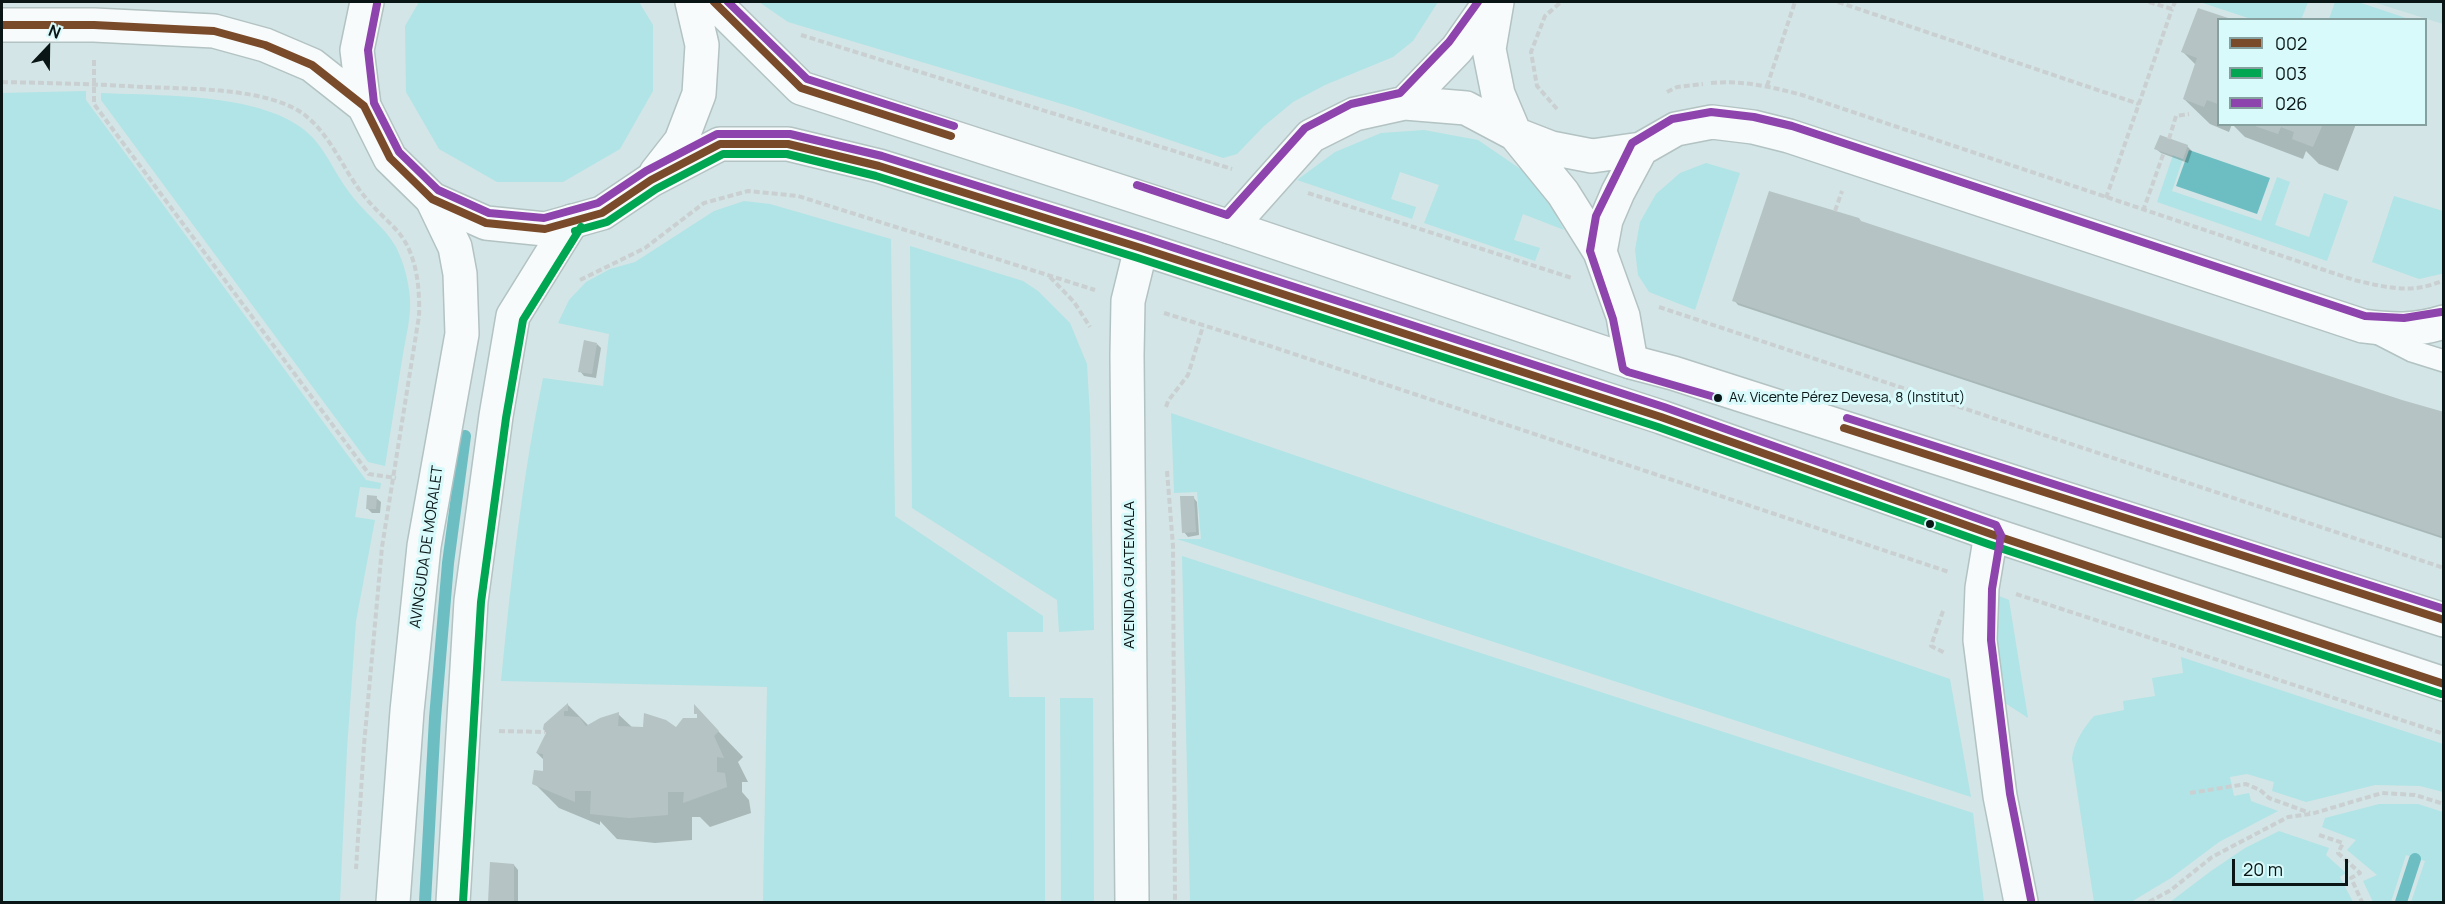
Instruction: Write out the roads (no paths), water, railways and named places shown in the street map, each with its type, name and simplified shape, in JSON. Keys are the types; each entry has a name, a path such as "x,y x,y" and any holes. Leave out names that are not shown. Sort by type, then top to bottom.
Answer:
{"main road":[{"path":"367,2 357,50 364,106 390,158 432,199 486,223 545,229 602,213 651,180 720,144 788,144 879,166 1141,248 1661,417 1991,534 2444,684"},
{"path":"651,180 681,141 699,94 702,45 692,2"},
{"path":"714,2 801,88 1230,227 1631,362 2444,620"},
{"path":"1405,103 1457,49 1490,2"},
{"path":"1497,2 1489,49 1498,94 1515,134 1563,193 1600,252 1623,316 1631,362"},
{"path":"2,25 94,24 214,31 265,45 312,65 364,106"},
{"path":"1230,227 1311,136 1355,114 1405,103 1466,108 1515,134 1551,148 1592,156 1641,149 1676,129 1712,122 1753,127 1789,136 2363,326 2393,331 2435,330"},
{"path":"1600,252 1606,220 1641,149"},
{"name":"AVINGUDA DE MORALET","path":"393,903 394,863 424,546 462,334 460,274 455,247 432,199"},
{"path":"453,903 471,601 496,416 513,316 572,221"},
{"name":"AVENIDA GUATEMALA","path":"1132,903 1127,355 1128,301 1141,248"},
{"path":"1991,534 1983,583 1980,640 2000,796 2021,903"}],"lane":[{"path":"2363,326 2412,351 2444,361"}],"waterway":[{"path":"425,902 435,718 448,563 465,436"},
{"path":"2401,902 2415,859"}],"place":[{"name":"Av. Vicente Pérez Devesa, 8 (Institut)","path":"1718,398"}]}
